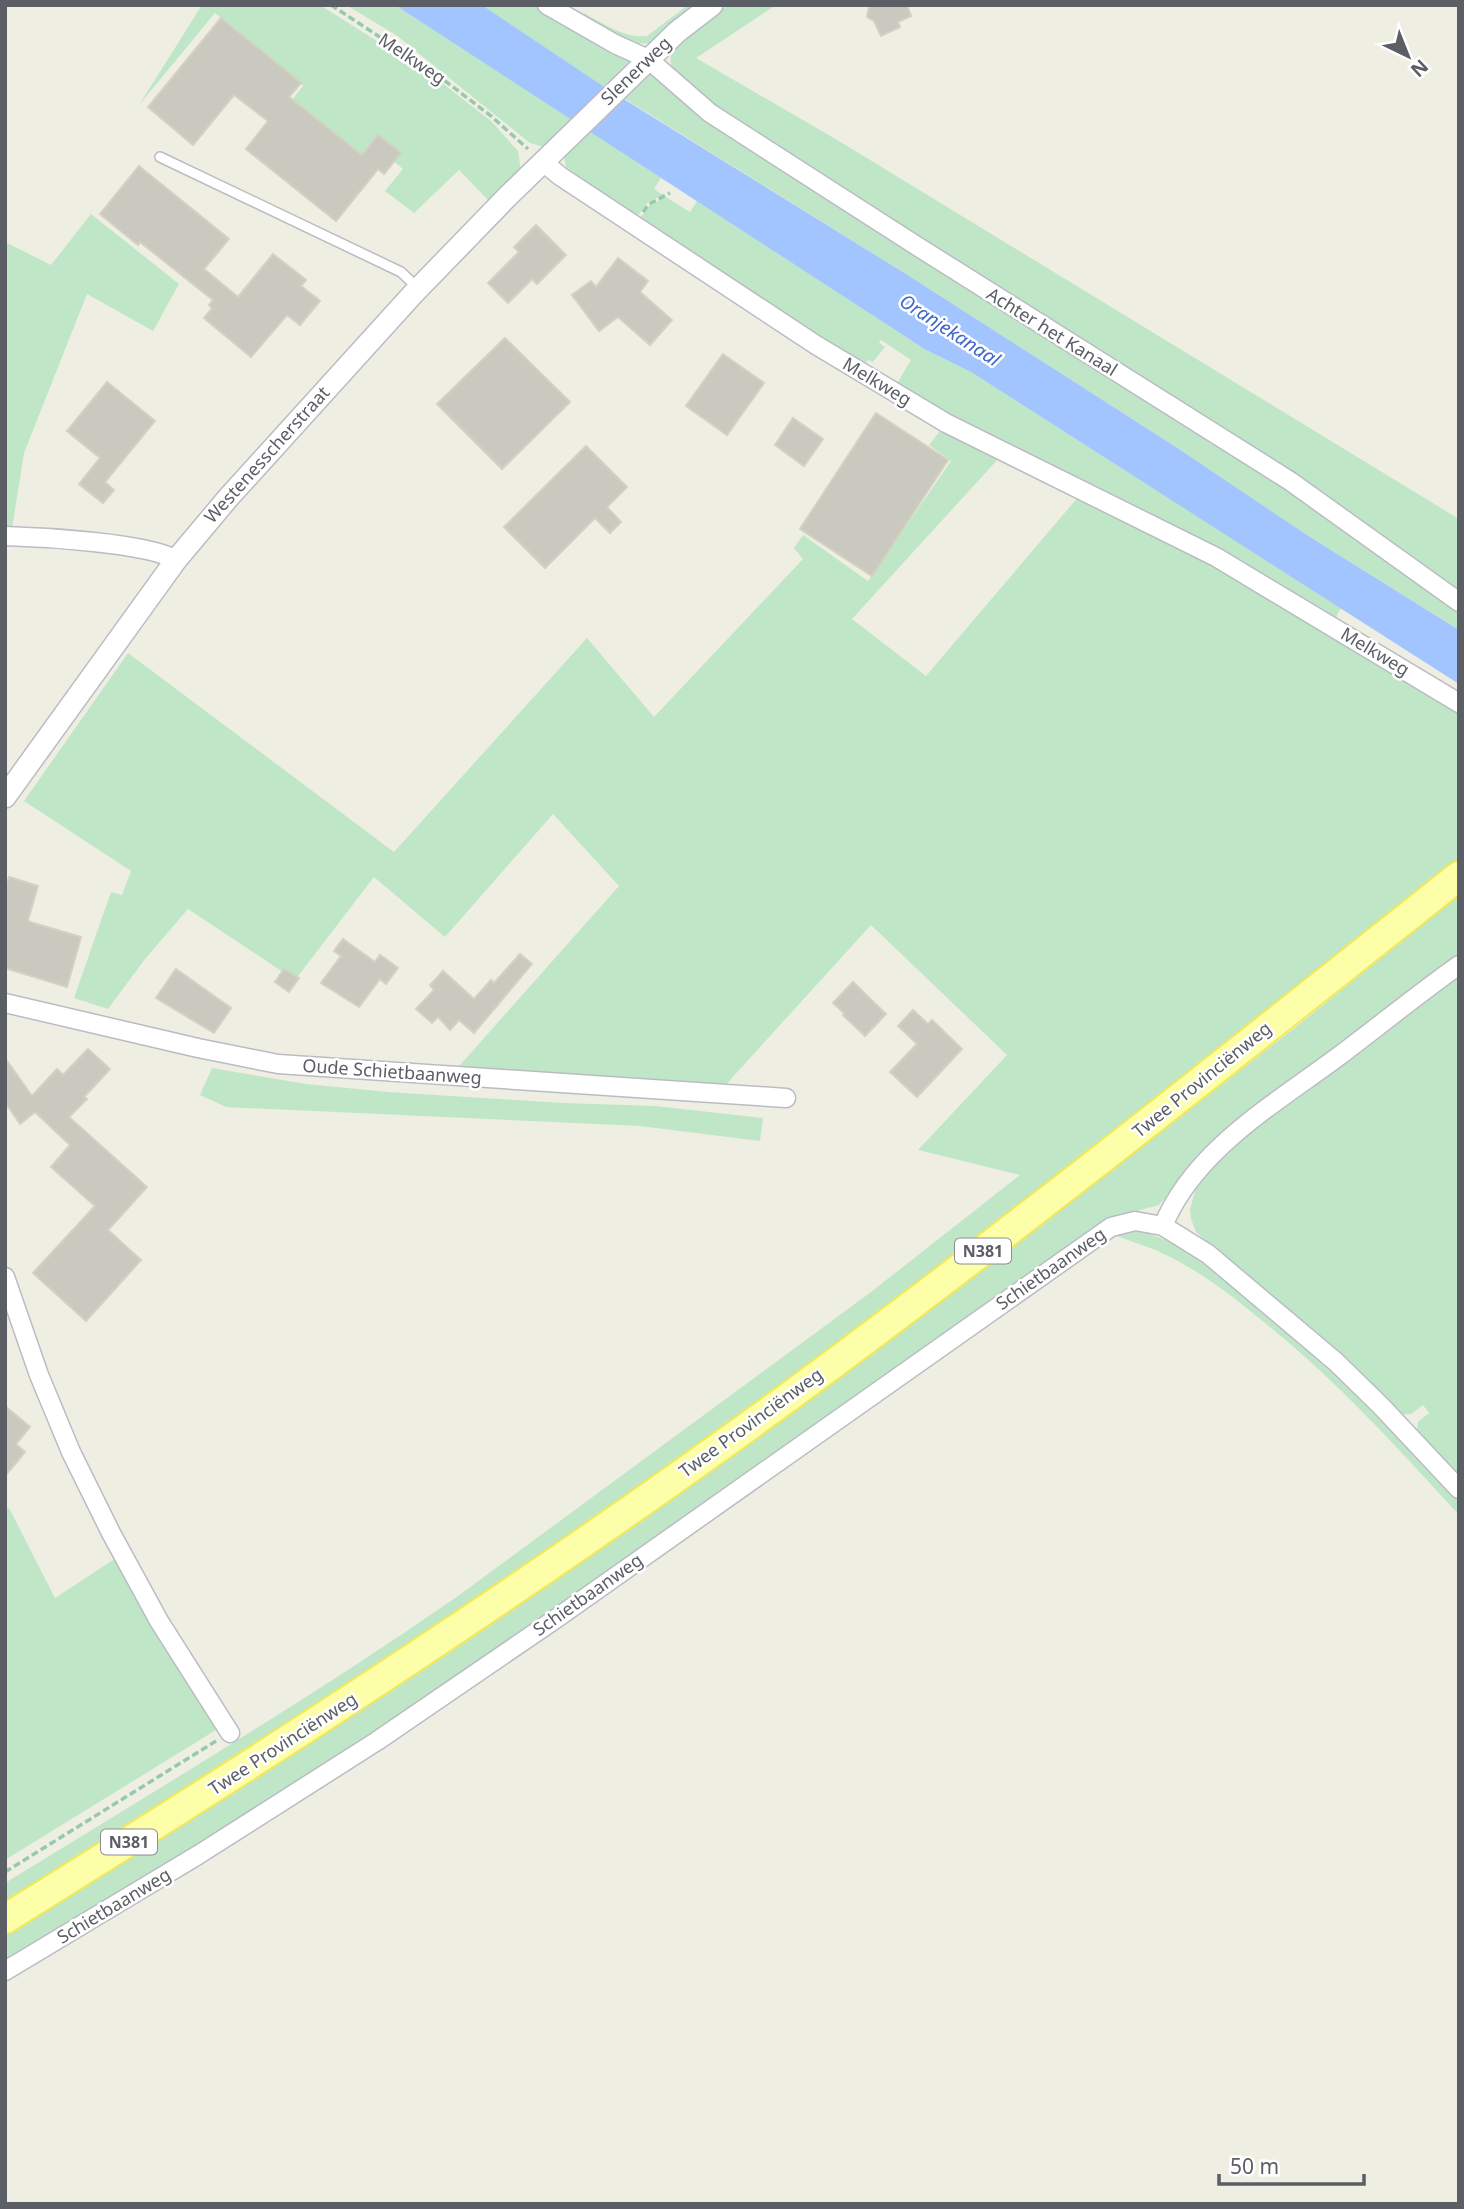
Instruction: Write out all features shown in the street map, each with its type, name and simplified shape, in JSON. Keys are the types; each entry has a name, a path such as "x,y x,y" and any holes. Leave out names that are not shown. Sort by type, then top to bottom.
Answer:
{"main road":[{"name":"Twee Provinciënweg","path":"5,1919 372,1686 734,1436 919,1300 1096,1164 1459,876"}],"street":[{"name":"Achter het Kanaal","path":"547,5 615,44 648,59 710,113 1290,481 1459,602"},
{"name":"Slenerweg","path":"563,142 677,32 712,5"},
{"name":"Westenesscherstraat","path":"5,797 176,561 220,507 418,288 563,142"},
{"name":"Melkweg","path":"543,162 560,176 816,345 946,423 1216,557 1459,703"},
{"path":"5,536 45,537 114,546 166,554 176,561"},
{"path":"1163,1226 1167,1215 1205,1163 1241,1129 1459,965"},
{"name":"Oude Schietbaanweg","path":"5,1003 278,1064 786,1098"},
{"name":"Schietbaanweg","path":"5,1971 198,1855 377,1741 678,1533 1111,1227 1135,1221 1163,1226 1208,1254 1336,1362 1459,1489"},
{"path":"5,1277 39,1375 71,1452 159,1621 230,1733"}],"lane":[{"path":"160,157 401,272 418,288"}],"path":[{"name":"Melkweg","path":"331,5 436,74 491,116 543,162"},
{"path":"634,225 649,204 670,193"},
{"path":"5,1872 230,1733"}],"green space":[{"path":"202,5 320,5 437,79 491,121 518,151 521,171 491,203 459,170 414,213 385,191 403,169 385,154 370,172 288,105 303,86 215,13 139,105"},
{"path":"346,5 395,5 573,120 545,147 530,143 396,35"},
{"path":"482,5 535,5 629,60 630,67 606,88"},
{"path":"688,5 694,5 649,43 623,40 580,19 584,13 623,33 647,36"},
{"path":"728,5 776,5 696,58 839,141 1459,519 1459,595 700,97 673,69 673,48"},
{"path":"649,73 654,73 1269,474 1459,609 1459,630 1310,537 1179,449 906,274 622,97"},
{"path":"589,129 661,178 654,189 663,195 648,202 637,217 566,167 564,155"},
{"path":"666,197 690,212 697,201 926,350 971,372 1341,608 1334,621 895,387 911,360 881,340 879,343 885,347 873,362 868,360 863,368 640,218 650,205"},
{"path":"91,214 179,284 153,331 87,294 24,453 12,529 5,529 5,242 51,265"},
{"path":"943,427 1000,457 852,619 926,676 1079,496 1184,545 1459,709 1459,863 1155,1103 764,1402 378,1670 5,1906 5,1883 290,1707 458,1596 871,1292 1020,1175 918,1150 1007,1055 871,925 720,1091 453,1073 619,886 553,814 445,937 374,877 295,980 188,909 145,959 108,1009 74,998 111,892 122,895 131,871 24,801 128,653 394,852 587,638 654,717 803,559 794,548 803,535 868,581 951,461 929,445"},
{"path":"1459,895 1459,960 1199,1161 1159,1205 1114,1217 839,1415 383,1728 5,1967 5,1931 874,1349 1292,1030"},
{"path":"1459,973 1459,1483 1416,1436 1418,1422 1429,1413 1423,1405 1411,1414 1395,1415 1332,1353 1196,1232 1190,1209 1197,1185 1224,1153 1252,1128"},
{"path":"212,1068 306,1084 388,1092 655,1106 763,1118 760,1141 640,1126 226,1107 200,1095"},
{"path":"1125,1231 1153,1235 1184,1248 1249,1293 1310,1348 1459,1495 1459,1515 1363,1413 1287,1341 1201,1275 1157,1251 1117,1236"},
{"path":"9,1508 55,1598 116,1558 216,1730 5,1860 5,1510"}],"water":[{"name":"Oranjekanaal","path":"395,5 482,5 606,88 906,274 1179,449 1310,537 1459,630 1459,684 971,372 926,350"}],"building":[{"path":"907,5 911,16 898,22 900,27 881,36 874,21 867,17 869,7"},
{"path":"221,18 301,83 289,97 362,155 378,135 401,153 384,174 378,169 336,221 246,149 268,121 234,95 193,145 148,107"},
{"path":"139,166 229,239 204,269 238,297 273,254 306,280 301,286 320,301 300,325 287,315 251,357 204,318 212,308 209,305 213,300 100,214"},
{"path":"536,225 566,255 537,284 532,279 508,303 488,283 519,252 514,247"},
{"path":"618,258 648,281 640,292 672,320 650,345 618,317 599,331 572,295 591,281 596,287"},
{"path":"505,338 570,402 502,469 437,404"},
{"path":"723,354 764,383 727,435 686,406"},
{"path":"107,382 155,421 105,482 114,490 103,503 79,484 100,458 67,431"},
{"path":"876,413 948,460 872,576 800,529"},
{"path":"793,418 823,439 804,466 775,445"},
{"path":"586,446 627,487 607,507 621,522 610,533 595,518 545,568 504,527"},
{"path":"9,877 38,886 28,920 30,922 81,937 67,987 5,968 5,889"},
{"path":"343,939 375,962 380,955 398,968 386,984 380,979 359,1007 321,983 341,956 334,951"},
{"path":"520,954 532,964 474,1033 459,1020 450,1030 438,1017 432,1023 416,1009 434,990 430,985 443,971 474,999 491,980 494,983"},
{"path":"176,969 231,1008 214,1033 156,998"},
{"path":"284,969 299,978 289,992 275,982"},
{"path":"853,982 886,1014 865,1036 833,1003"},
{"path":"913,1010 928,1024 932,1020 962,1049 917,1097 890,1072 917,1044 898,1026"},
{"path":"88,1049 110,1069 69,1117 147,1187 108,1230 141,1260 86,1321 33,1273 95,1206 51,1167 70,1145 35,1112 20,1124 5,1102 5,1058 32,1096 57,1069 63,1075"},
{"path":"5,1406 30,1427 16,1444 25,1452 5,1476"}]}
